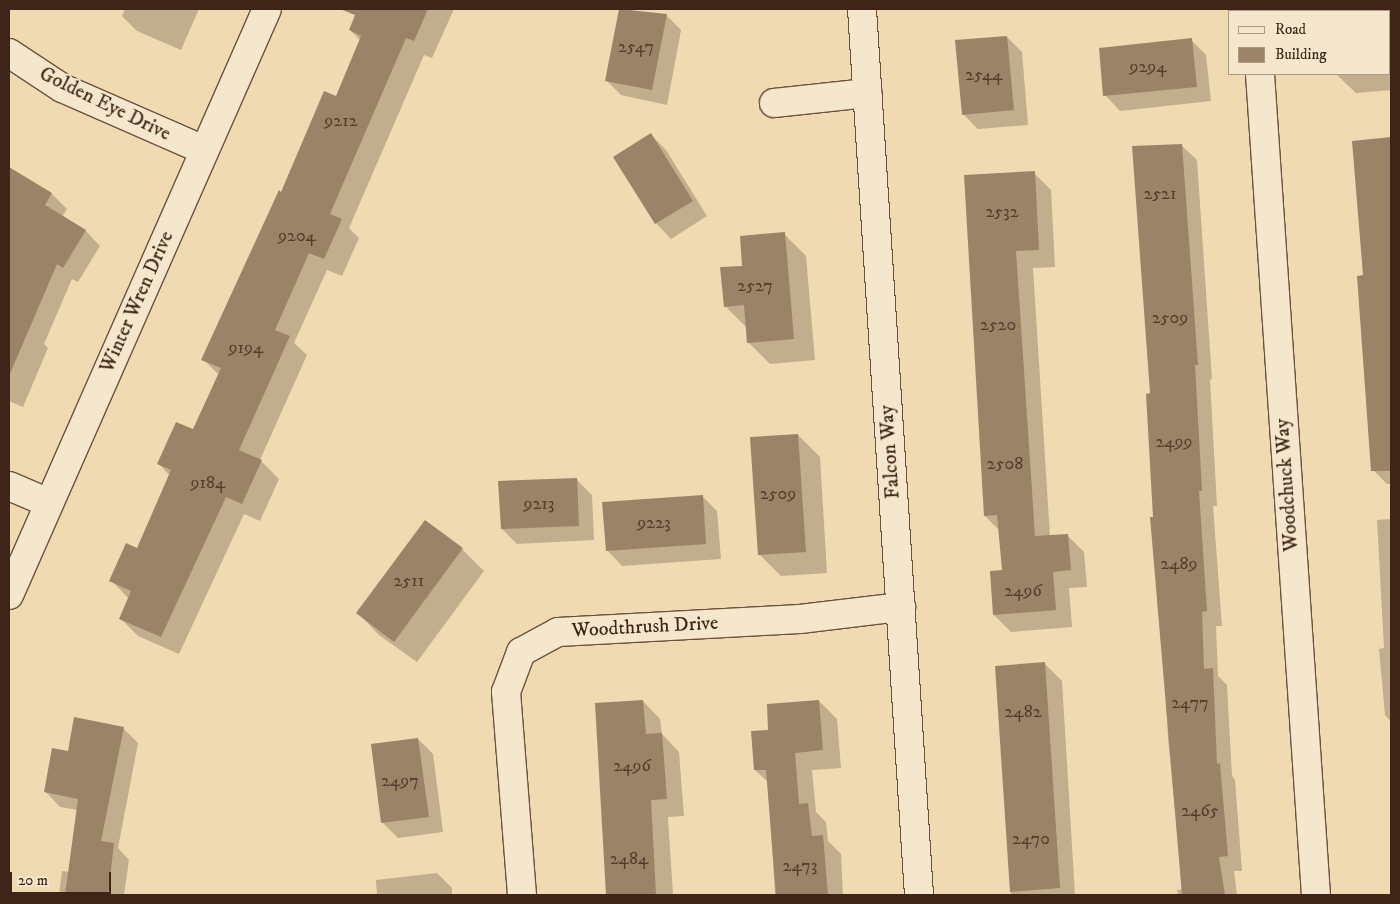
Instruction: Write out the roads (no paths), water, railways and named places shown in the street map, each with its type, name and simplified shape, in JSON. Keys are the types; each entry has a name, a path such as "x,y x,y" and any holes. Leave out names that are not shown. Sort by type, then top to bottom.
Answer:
{"street":[{"name":"Winter Wren Drive","path":"9,595 267,9"},
{"name":"Falcon Way","path":"862,9 919,895"},
{"name":"Golden Eye Drive","path":"9,54 62,88 204,150"},
{"name":"Woodchuck Way","path":"1260,75 1316,895"},
{"path":"774,103 867,92"},
{"path":"9,486 49,503"},
{"name":"Woodthrush Drive","path":"522,895 506,692 521,652 558,632 800,619 900,607"}]}
